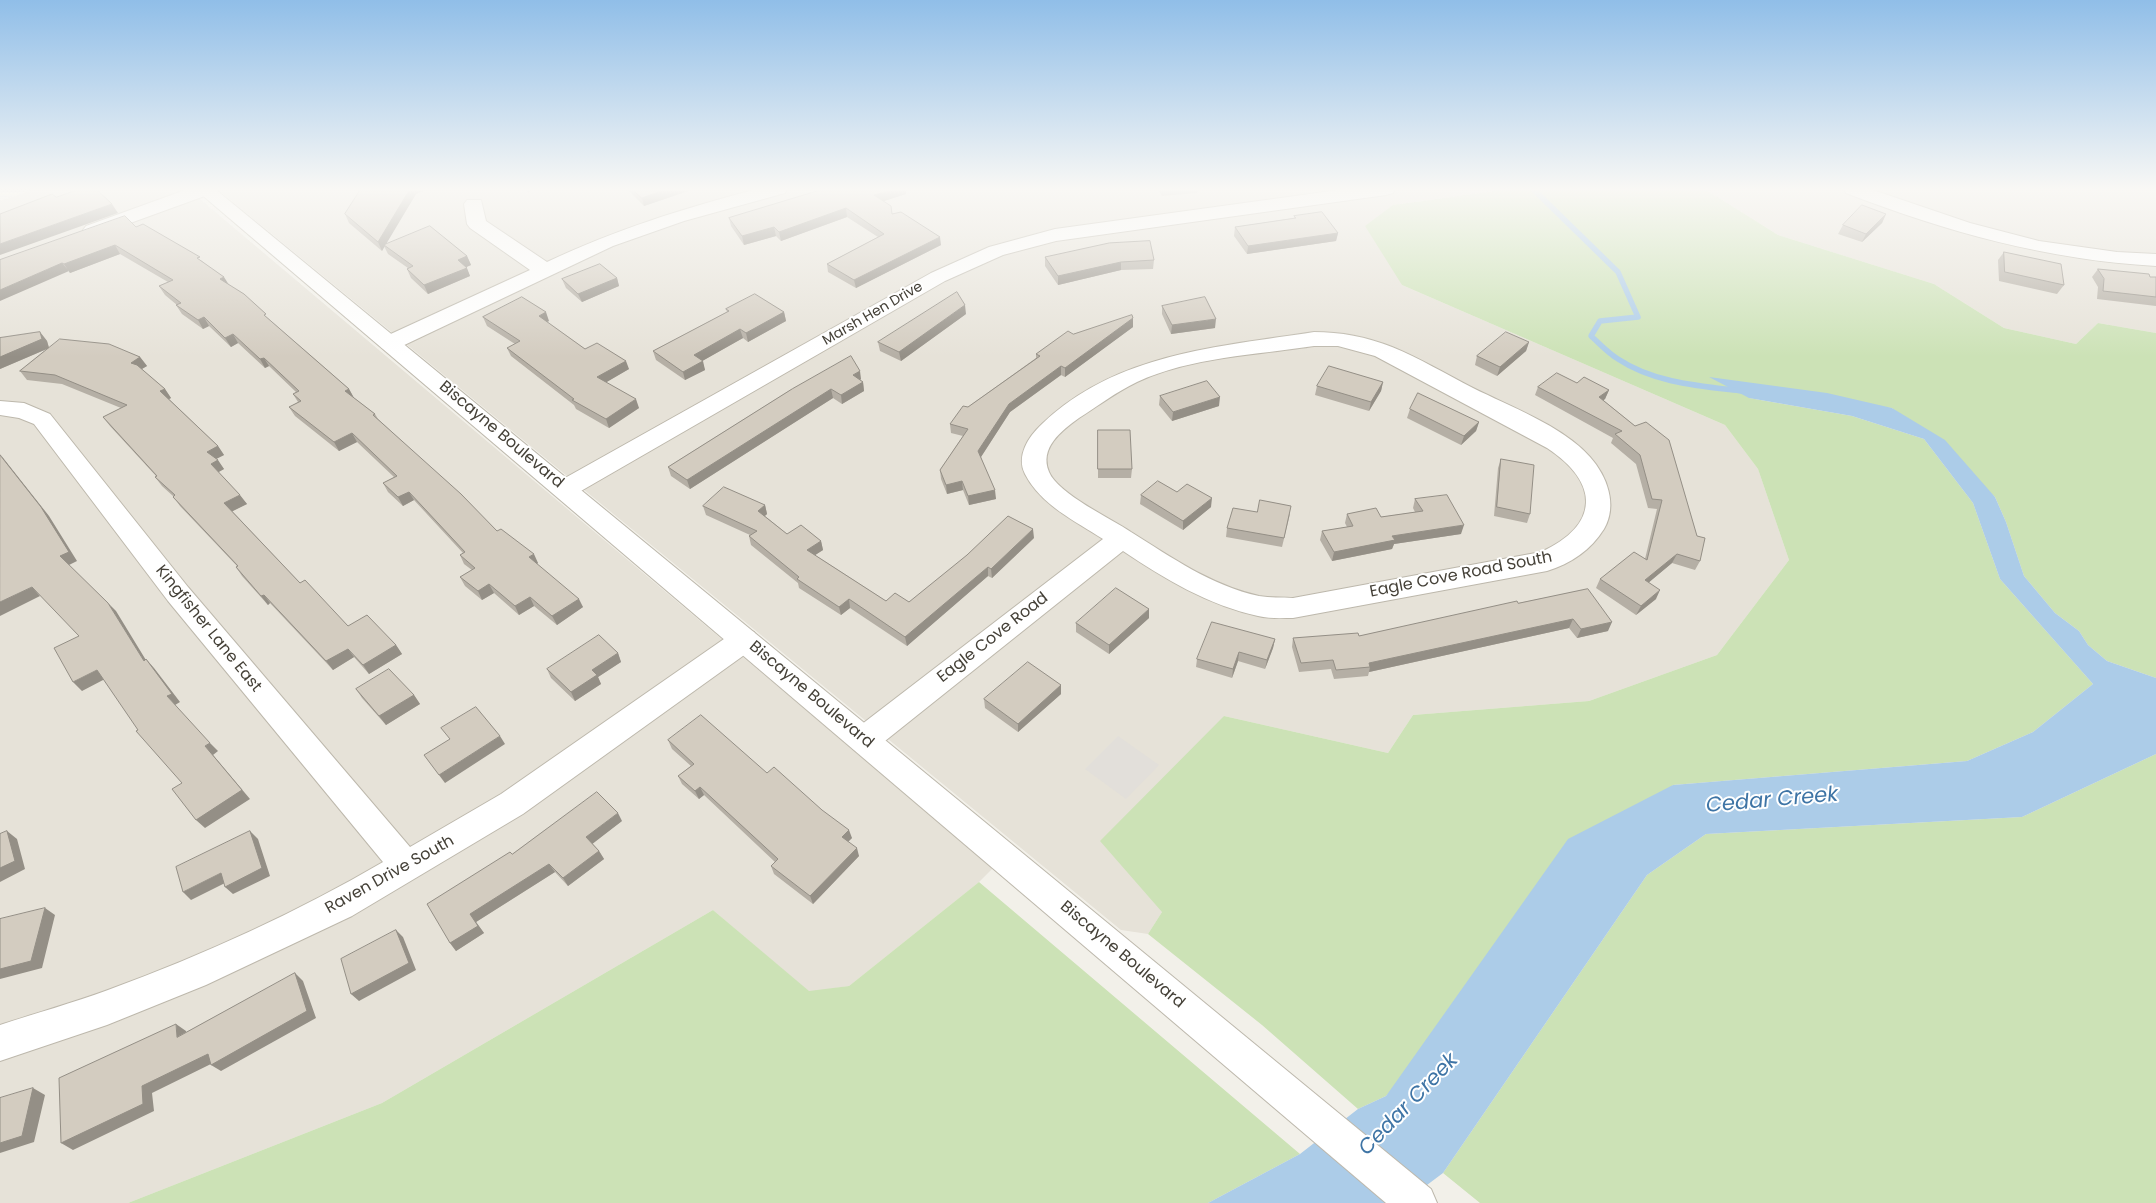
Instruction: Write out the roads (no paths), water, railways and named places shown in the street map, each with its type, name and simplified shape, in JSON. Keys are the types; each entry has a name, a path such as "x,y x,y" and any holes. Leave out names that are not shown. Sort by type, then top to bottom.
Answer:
{"street":[{"name":"Biscayne Boulevard","path":"272,245 1418,1203"},
{"path":"508,245 546,271"},
{"path":"390,343 600,245"},
{"name":"Marsh Hen Drive","path":"566,489 938,277 996,251 1016,245"},
{"path":"2042,245 2086,254 2156,260"},
{"name":"Eagle Cove Road South","path":"1314,339 1339,339 1358,343 1382,352 1540,432 1564,446 1582,463 1593,481 1599,500 1598,518 1588,535 1570,550 1547,561 1293,608 1261,606 1229,598 1204,587 1122,538 1049,490 1037,473 1034,454 1042,438 1055,424 1117,383 1138,373 1167,364 1314,339"},
{"name":"Kingfisher Lane East","path":"1,408 24,411 42,419 178,594 406,867"},
{"name":"Eagle Cove Road","path":"864,740 1122,538"},
{"name":"Raven Drive South","path":"0,1043 107,1008 194,973 340,905 512,804 744,640"}],"water":[{"name":"Cedar Creek","path":"1709,377 1827,393 1892,408 1945,440 1995,497 2006,522 2024,576 2055,613 2079,631 2088,645 2107,661 2156,678 2156,754 2022,817 1706,834 1647,875 1443,1173 1403,1203 1208,1203 1300,1154 1358,1109 1386,1096 1568,839 1673,785 1967,761 2033,732 2093,684 2000,579 1973,503 1924,439 1852,416 1749,398"}],"waterway":[{"path":"1590,245 1618,272 1638,317 1600,321 1591,336 1614,357 1647,373 1678,382 1742,391"}]}
